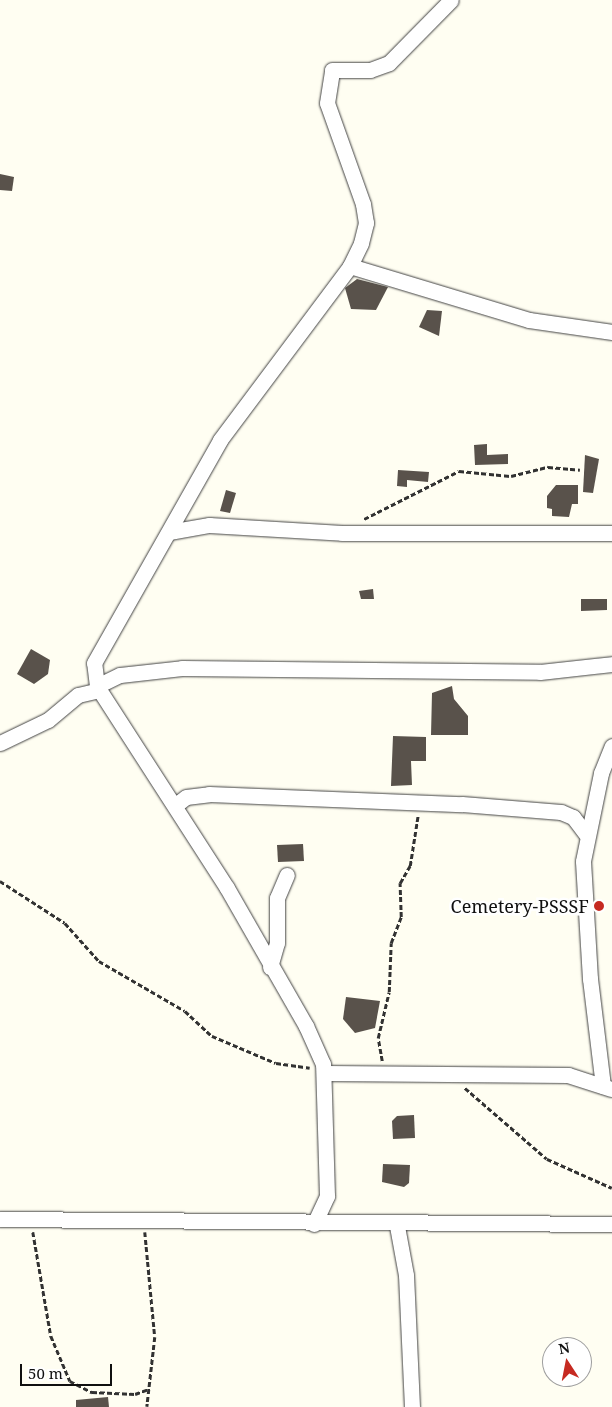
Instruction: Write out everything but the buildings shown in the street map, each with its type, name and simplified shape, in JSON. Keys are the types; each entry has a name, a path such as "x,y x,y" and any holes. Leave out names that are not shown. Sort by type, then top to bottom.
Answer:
{"street":[{"path":"314,1224 327,1196 324,1068 306,1026 177,804 98,688 94,662 102,642 246,402 350,266 365,232 365,216 327,103 327,80 332,70 341,67 370,70 389,63 451,0"},
{"path":"350,266 520,318 612,332"},
{"path":"168,532 209,525 342,533 612,533"},
{"path":"0,743 48,720 78,695 98,688 120,675 182,668 540,672 612,664"},
{"path":"324,1068 384,1072 568,1075 607,1088 590,979 586,834 612,746"},
{"path":"177,804 186,797 208,794 419,803 561,812 573,816 586,834"},
{"path":"270,967 277,943 277,898 287,875"},
{"path":"0,1219 144,1218 397,1226 612,1224"},
{"path":"397,1226 406,1275 412,1407"}],"path":[{"path":"342,533 397,499 459,471 511,476 548,467 580,470"},
{"path":"384,1072 378,1038 389,992 391,943 401,917 400,883 410,866 419,803"},
{"path":"0,881 64,923 99,961 185,1010 212,1036 276,1063 324,1068"},
{"path":"462,1087 546,1159 612,1188"},
{"path":"30,1218 51,1336 70,1381 92,1392 134,1394 149,1389"},
{"path":"144,1218 155,1337 147,1407"}],"place":[{"name":"Cemetery-PSSSF","path":"599,906"}]}
